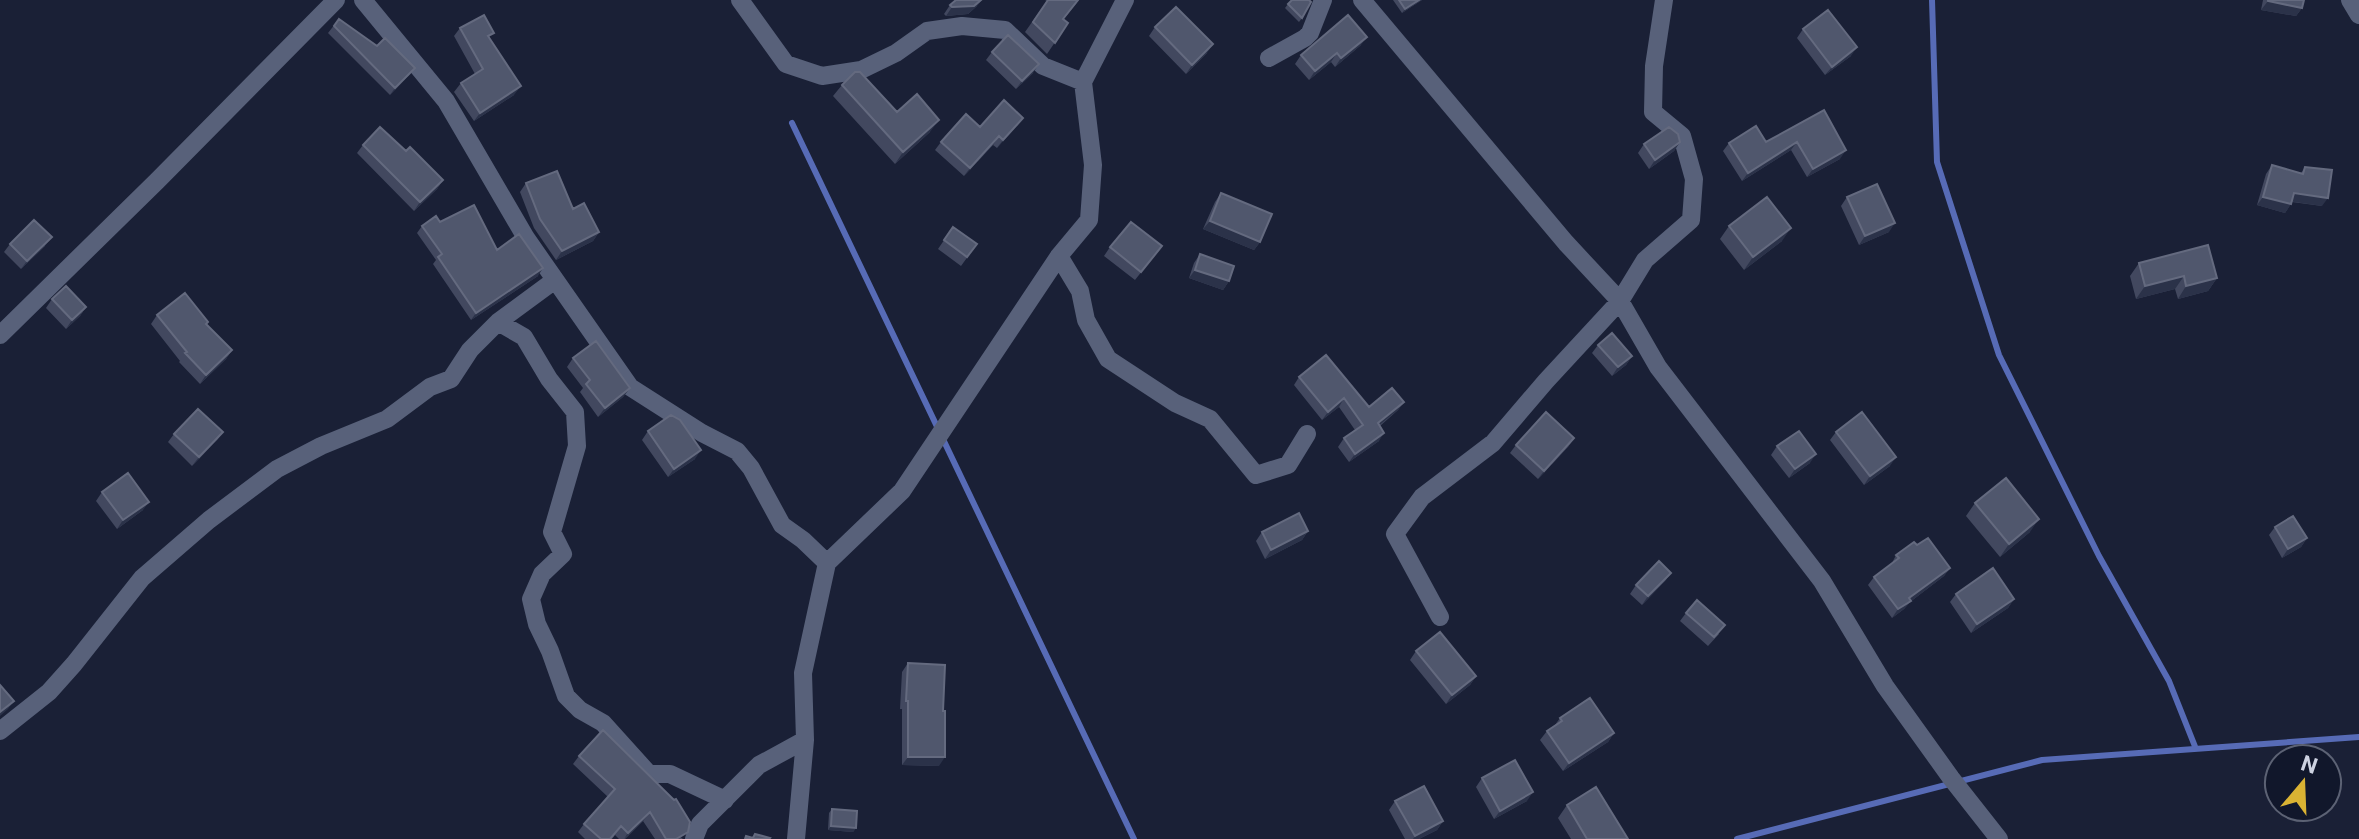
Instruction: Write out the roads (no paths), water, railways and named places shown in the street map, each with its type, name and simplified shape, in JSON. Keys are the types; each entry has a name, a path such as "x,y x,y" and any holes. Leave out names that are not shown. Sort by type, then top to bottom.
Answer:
{"street":[{"path":"0,335 336,0"},
{"path":"363,0 446,101 526,238 630,387 702,433 737,451 751,468 782,525 827,563"},
{"path":"740,0 786,64 822,76 861,70 896,53 927,31 962,26 1005,30 1043,66 1083,82"},
{"path":"796,839 805,740 803,673 827,563 902,491 1059,256 1089,220 1093,165 1083,82 1125,0"},
{"path":"1269,58 1310,33 1323,0"},
{"path":"1362,0 1566,243 1620,301 1658,367 1822,581 1885,686 1999,839"},
{"path":"1440,617 1395,534 1422,497 1493,443 1620,301 1645,260 1691,220 1694,179 1682,136 1653,112 1654,66 1664,0"},
{"path":"2350,0 2359,15"},
{"path":"1059,256 1080,291 1086,320 1108,359 1175,403 1210,419 1256,475 1288,465 1307,434"},
{"path":"0,731 49,692 142,578 209,520 277,469 321,446 387,419 430,387 451,379 470,350 498,322 555,280"},
{"path":"498,322 524,337 549,379 575,412 577,446 552,532 563,554 542,574 531,599 537,624 566,696 580,710 603,723 649,774 670,774 725,800"},
{"path":"694,839 700,824 759,765 805,740"}],"waterway":[{"path":"1932,0 1937,162 1999,355 2099,556 2169,681 2196,749"},
{"path":"792,123 1134,839"},
{"path":"1737,839 2042,760 2359,737"}]}
